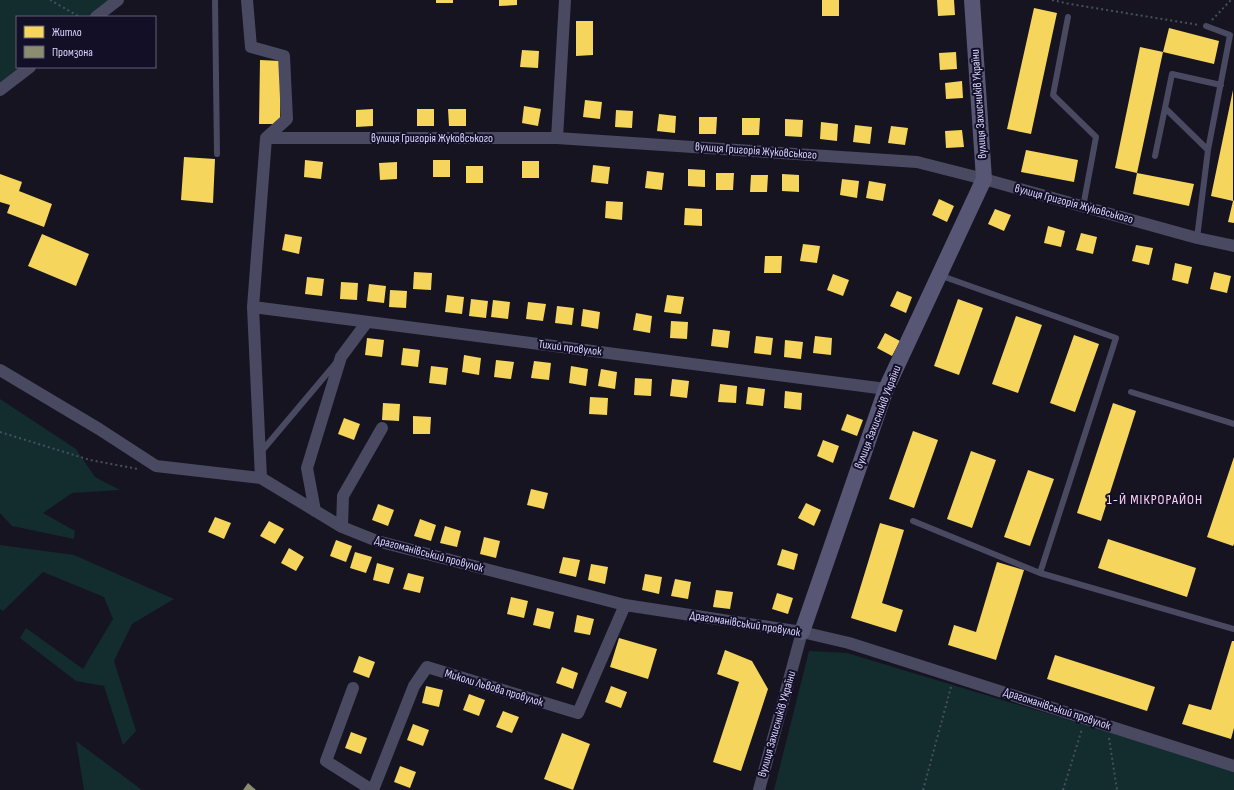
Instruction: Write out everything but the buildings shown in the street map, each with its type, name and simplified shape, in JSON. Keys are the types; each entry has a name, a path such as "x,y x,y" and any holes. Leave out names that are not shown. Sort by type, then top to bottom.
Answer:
{"street":[{"path":"97,16 118,0"},
{"path":"0,370 99,428 156,466 261,478 253,307 266,138 287,119 284,56 251,47 246,0"},
{"path":"557,138 565,0"},
{"name":"вулиця Захисників України","path":"759,790 802,632 886,389 984,179 972,0"},
{"path":"0,90 29,68"},
{"name":"вулиця Григорія Жуковського","path":"266,138 557,138 917,162 1197,238 1234,246"},
{"name":"Тихий провулок","path":"253,307 886,389"},
{"path":"315,511 307,468 341,357 368,322"},
{"path":"342,527 343,496 382,428"},
{"name":"Драгоманівський провулок","path":"261,478 342,527 377,541 625,605 802,632 849,643 1234,766"},
{"name":"Миколи Львова провулок","path":"353,688 326,762 373,790 414,686 427,667 578,713 625,605"}],"lane":[{"path":"215,0 217,154"},
{"path":"1068,17 1054,95 1096,137 1083,206"},
{"path":"1197,238 1208,150 1230,35 1206,26"},
{"path":"1155,156 1172,74 1221,85"},
{"path":"1164,108 1208,150"},
{"path":"939,275 1116,338 1040,573"},
{"path":"260,454 341,357"},
{"path":"1131,392 1234,424"},
{"path":"913,521 1040,573 1234,629"}],"path":[{"path":"50,0 78,16"},
{"path":"1052,0 1206,26 1232,0"},
{"path":"0,432 90,460 142,470"},
{"path":"923,790 954,676"},
{"path":"1063,790 1085,718"},
{"path":"1107,725 1117,790"}],"green space":[{"path":"0,0 111,0 91,16 16,16 16,68 25,68 0,88"},
{"path":"0,399 76,449 95,477 120,490 72,493 43,513 75,531 74,539 12,526 0,513"},
{"path":"0,545 74,555 174,599 132,624 114,661 136,731 123,745 104,686 76,681 20,638 26,628 83,669 113,619 104,597 43,572 3,611 0,609"},
{"path":"809,651 847,653 1234,770 1234,790 774,790"},
{"path":"76,741 142,790 84,790"}],"district":[{"name":"1-Й МІКРОРАЙОН","path":"1155,499"}]}
